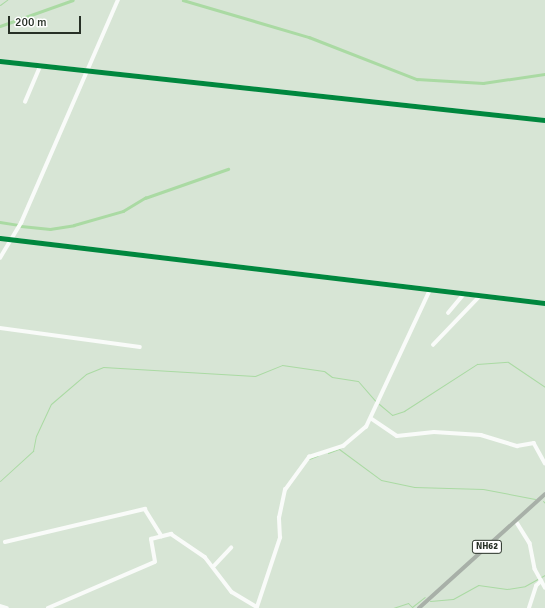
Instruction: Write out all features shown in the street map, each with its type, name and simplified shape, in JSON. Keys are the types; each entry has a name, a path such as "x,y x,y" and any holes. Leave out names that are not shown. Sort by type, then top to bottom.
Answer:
{"main road":[{"name":"NH62","path":"420,608 545,494"}],"street":[{"path":"0,258 11,240 118,0"},
{"path":"0,61 545,120"},
{"path":"25,102 40,66"},
{"path":"0,238 545,303"},
{"path":"48,608 155,562 150,543 151,539 171,534 214,566 232,592 257,607 280,538 279,518 285,490 309,457 343,446 372,419 430,290"},
{"path":"448,313 464,294"},
{"path":"434,345 480,296"},
{"path":"0,328 140,347"},
{"path":"372,419 397,436 434,432 481,435 517,446 534,443 545,463"},
{"path":"5,542 145,509 162,536"},
{"path":"516,521 530,544 540,579 545,587"},
{"path":"214,566 231,548"},
{"path":"529,608 540,579"},
{"path":"0,606 7,608"}],"waterway":[{"path":"0,5 7,0"},
{"path":"0,26 73,0"},
{"path":"183,0 309,37 417,79 483,83 545,74"},
{"path":"21,226 50,229 74,225 123,211 145,198 228,169"},
{"path":"0,222 18,225"},
{"path":"379,404 392,415 404,411 477,364 508,362 545,387"},
{"path":"0,481 33,451 36,436 51,404 86,374 103,367 255,376 282,365 324,371 332,377 358,381 376,402"},
{"path":"328,453 339,449 381,480 414,487 483,489 535,499"},
{"path":"309,459 317,456"},
{"path":"430,601 453,599 478,585 507,589 525,586 545,575"},
{"path":"393,608 408,603 412,607 425,597"}],"cycle path":[{"path":"0,61 545,120"},
{"path":"0,238 545,303"}]}
